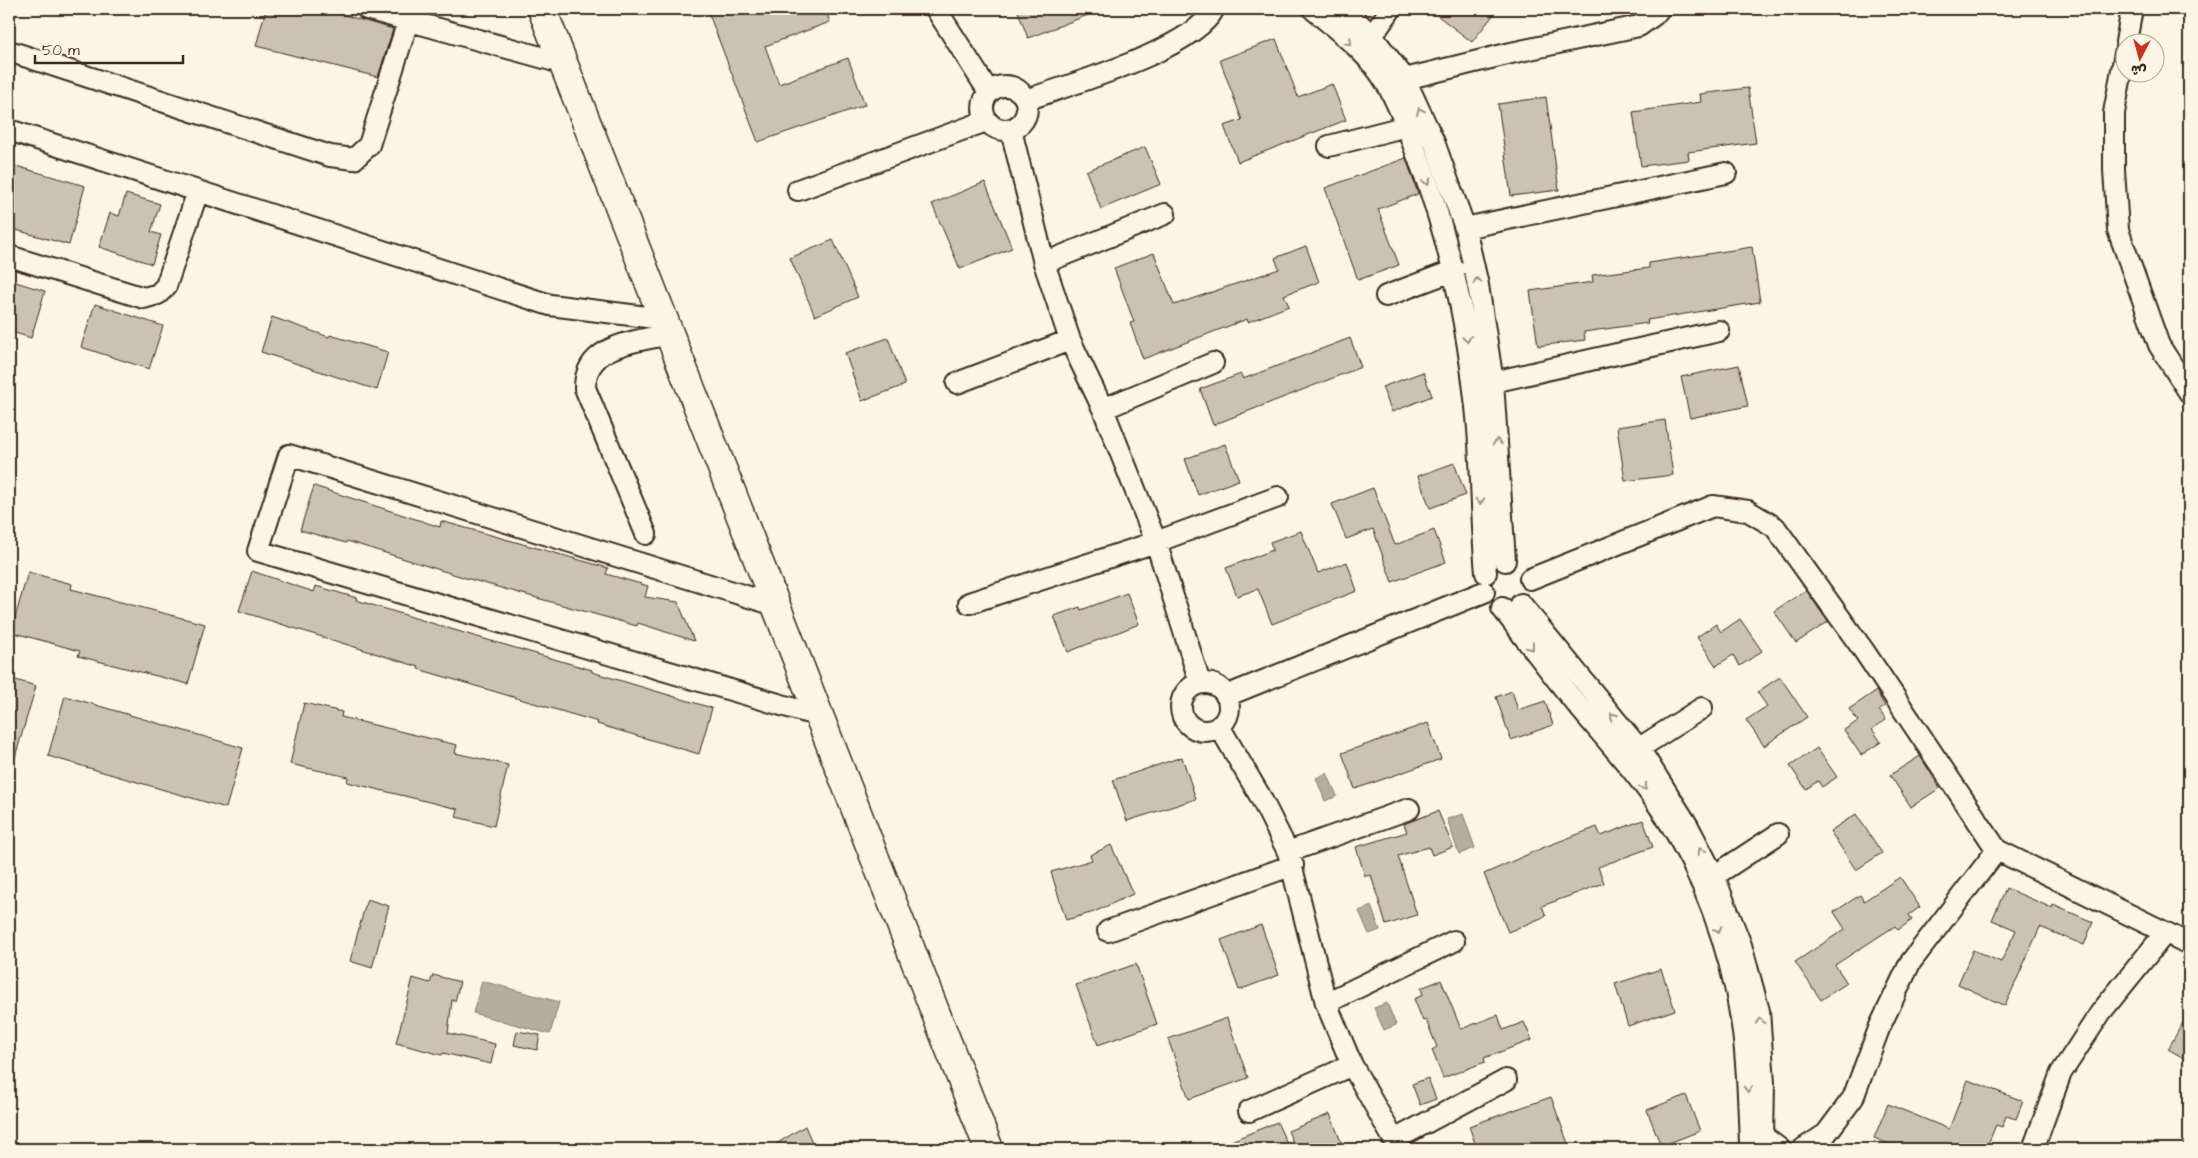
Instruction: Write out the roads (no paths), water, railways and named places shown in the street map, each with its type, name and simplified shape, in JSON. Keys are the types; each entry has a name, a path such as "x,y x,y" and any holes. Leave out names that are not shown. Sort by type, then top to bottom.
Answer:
{"main road":[{"path":"542,9 989,1149"}],"street":[{"path":"367,9 562,62"},
{"path":"936,9 989,92"},
{"path":"1026,100 1169,47 1195,31 1214,9"},
{"path":"1313,9 1358,50 1385,80 1407,126 1434,198 1455,270 1476,408 1480,514 1488,600 1502,608 1570,696 1632,754 1698,874 1727,954 1741,1019 1748,1080 1759,1145"},
{"path":"1344,9 1372,36 1405,80 1434,142 1465,228 1478,285 1493,382 1505,561"},
{"path":"1372,36 1391,9"},
{"path":"1405,80 1511,53 1639,26 1659,9"},
{"path":"2128,32 2132,9"},
{"path":"9,51 330,156 354,159 369,145 408,21"},
{"path":"2120,82 2114,113 2114,170 2118,230 2159,345 2189,392"},
{"path":"1008,86 1021,93 1026,100 1026,115 1022,122 1011,130 996,129 986,120 983,113 983,102 989,92 996,87 1008,86"},
{"path":"798,190 986,120"},
{"path":"1329,146 1407,126"},
{"path":"9,130 550,305 666,326"},
{"path":"1011,130 1044,263 1070,340 1104,409 1156,542 1200,683"},
{"path":"1465,228 1726,173"},
{"path":"9,256 144,298 158,294 166,286 198,191"},
{"path":"1044,263 1165,214"},
{"path":"1386,296 1455,270"},
{"path":"646,534 585,388 585,379 591,362 604,351 666,326"},
{"path":"1493,382 1719,331"},
{"path":"957,383 1070,340"},
{"path":"1104,409 1213,363"},
{"path":"775,605 290,455 258,551 819,716"},
{"path":"969,603 1156,542 1278,497"},
{"path":"1530,579 1713,506 1748,511 1776,526 1864,650 1997,850 2189,944"},
{"path":"1226,696 1485,582 1497,563 1505,561 1521,565 1530,579 1530,593 1521,604 1511,608 1502,608"},
{"path":"1521,604 1688,826 1714,876 1741,945 1759,1011 1764,1083 1759,1145"},
{"path":"1200,683 1215,686 1226,696 1228,712 1219,726 1204,731 1190,726 1184,720 1181,712 1182,698 1187,691 1200,683"},
{"path":"1632,754 1702,708"},
{"path":"1219,726 1260,796 1290,859 1326,1003 1352,1065 1397,1144 1506,1080"},
{"path":"1108,932 1409,809"},
{"path":"1714,876 1778,834"},
{"path":"1803,1149 1826,1134 1853,1098 1880,1026 1910,963 1997,850"},
{"path":"2033,1149 2061,1073 2101,1012 2165,933"},
{"path":"1326,1003 1454,941"},
{"path":"1249,1111 1352,1065"}]}
